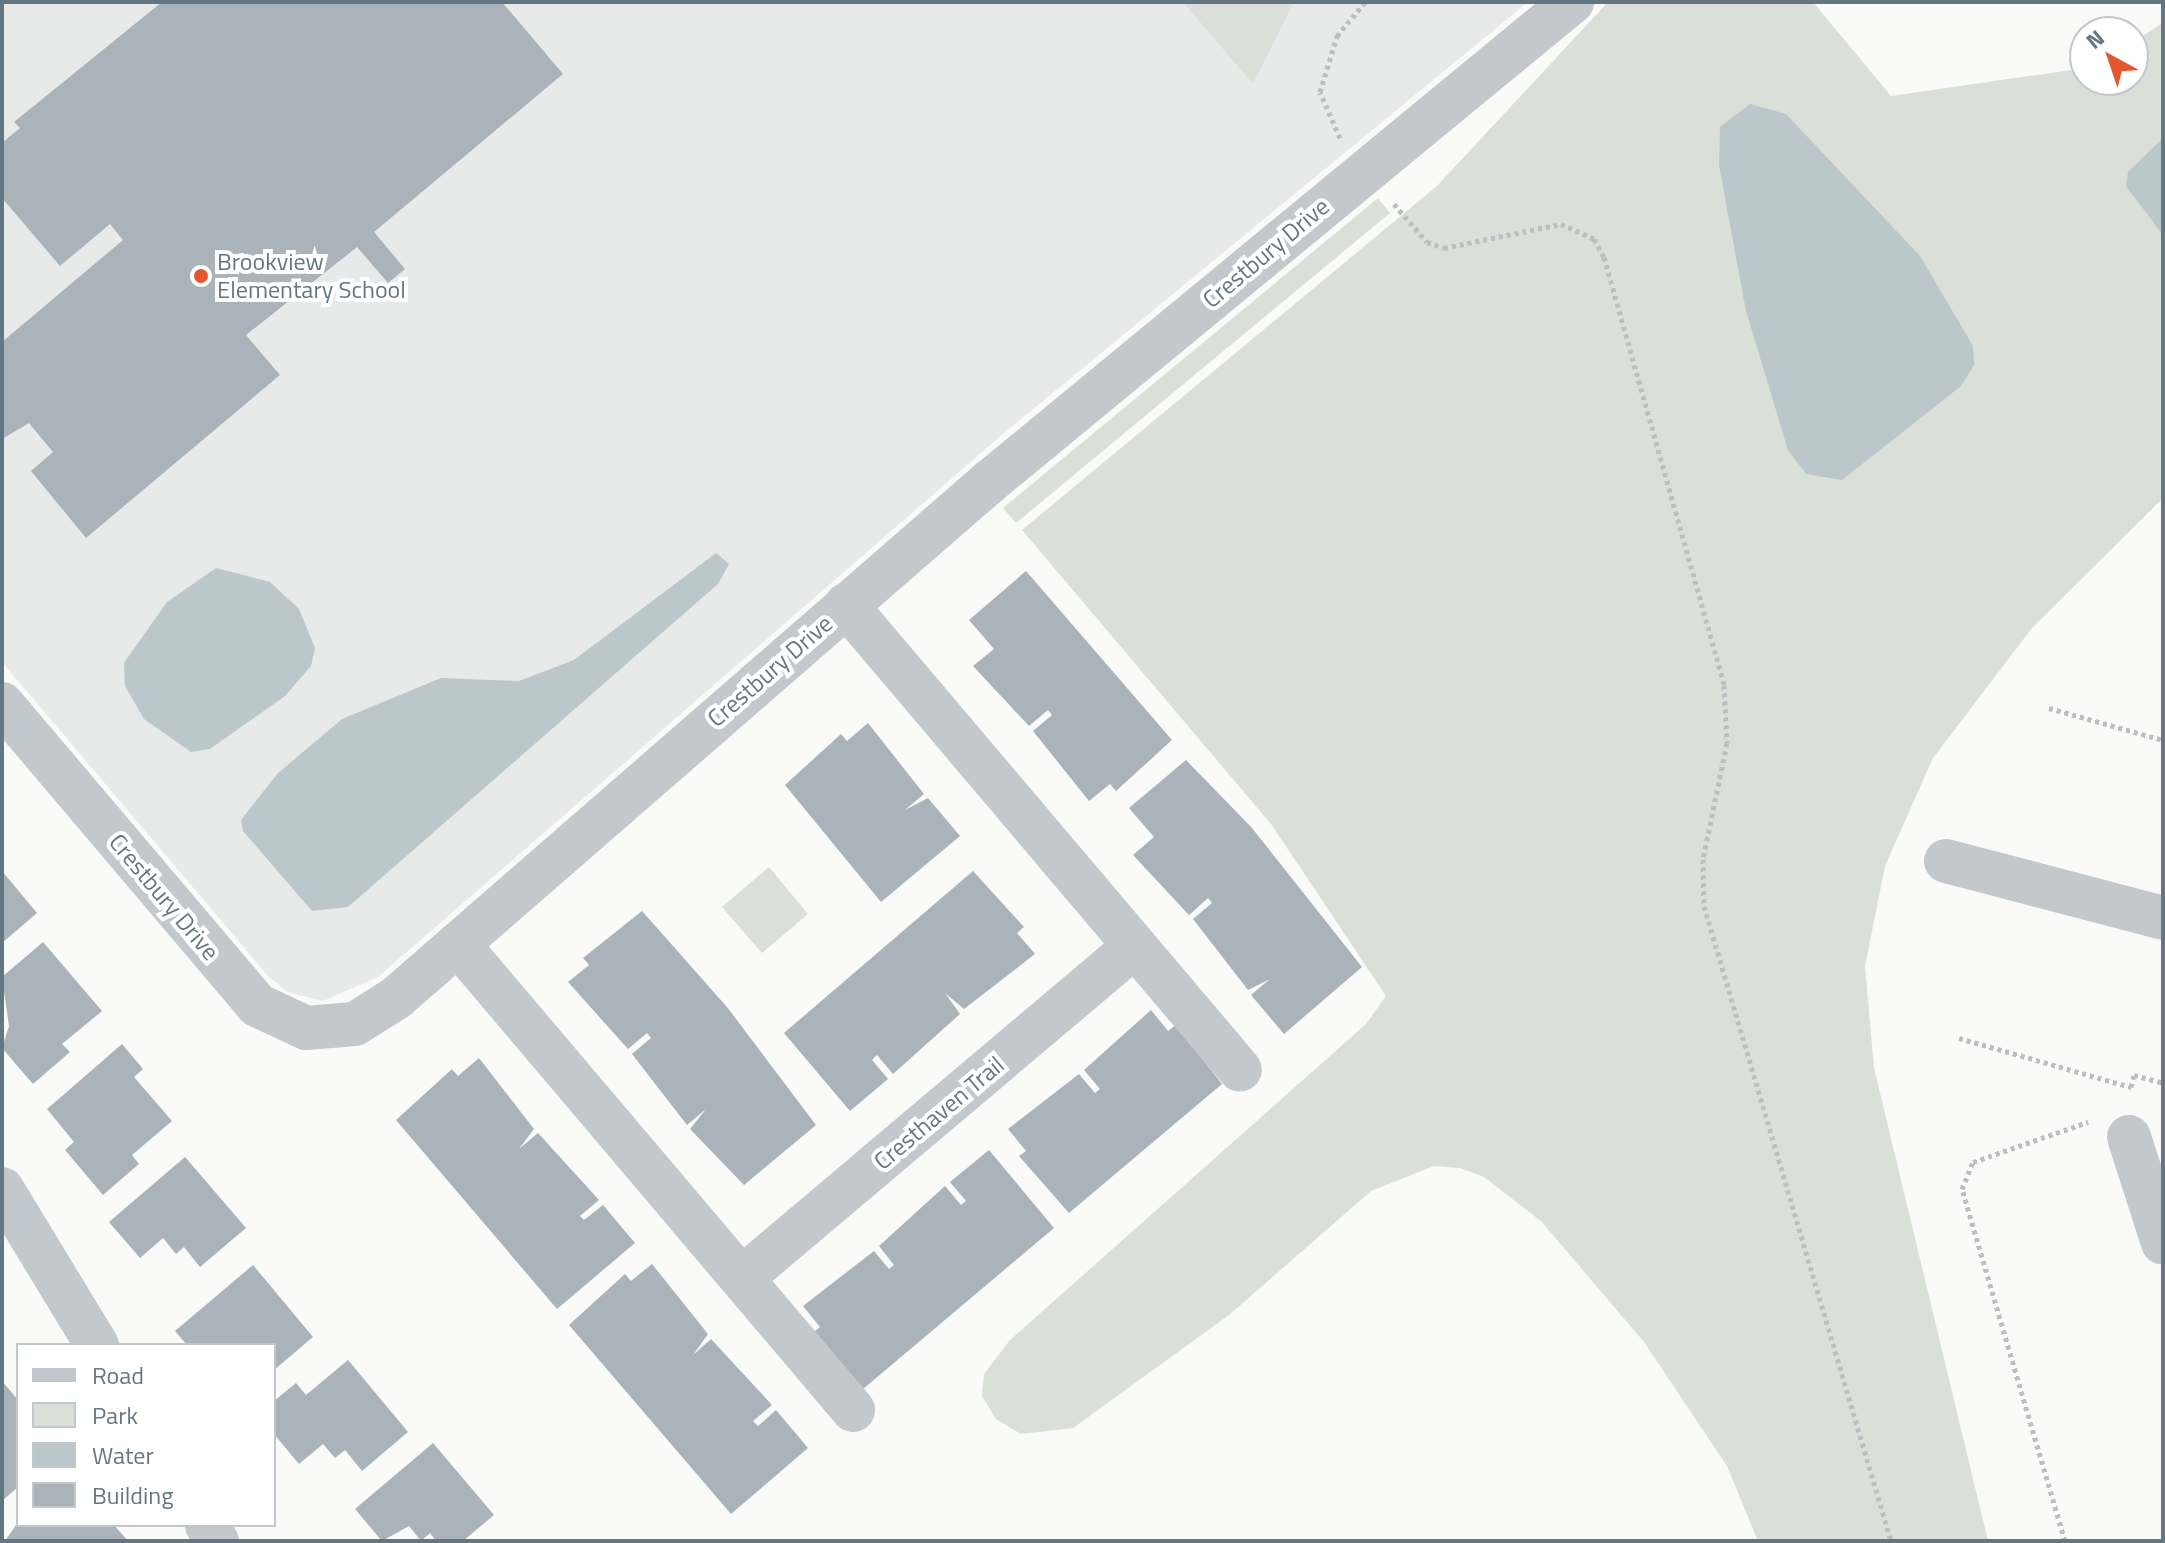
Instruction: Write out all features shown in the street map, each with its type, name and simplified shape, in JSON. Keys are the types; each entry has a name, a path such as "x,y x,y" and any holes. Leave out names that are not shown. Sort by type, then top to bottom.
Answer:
{"street":[{"name":"Crestbury Drive","path":"6,717 240,988 278,1018 320,1029 355,1024 458,944 846,605 1572,2"},
{"path":"846,605 1240,1070"},
{"path":"1946,861 2163,918"},
{"path":"458,944 853,1410"},
{"name":"Cresthaven Trail","path":"742,1278 1135,946"},
{"path":"2115,1129 2160,1224"},
{"path":"2,1189 96,1343"}],"path":[{"path":"1336,133 1322,111 1326,63 1365,2"},
{"path":"1400,212 1427,242 1444,248 1561,224 1594,239 1604,257 1724,685 1727,743 1703,859 1704,906 1891,1541"},
{"path":"2049,708 2163,740"},
{"path":"1959,1038 2131,1087"},
{"path":"2134,1075 2163,1083"},
{"path":"2065,1541 1962,1189 1973,1162 1989,1154 2115,1129"}],"shaded area":[{"path":"2,2 1528,2 1004,433 378,977 323,1001 288,992 268,976 2,662"}],"green space":[{"path":"1183,2 1294,2 1253,84"},
{"path":"1608,2 1813,2 1891,96 2069,70 2069,96 2149,96 2149,32 2163,23 2163,498 2032,628 1933,758 1885,866 1865,966 1874,1068 1988,1541 1758,1541 1727,1466 1644,1342 1541,1221 1484,1177 1460,1168 1434,1166 1371,1191 1229,1315 1073,1428 1021,1434 996,1419 982,1396 984,1374 1010,1340 1366,1024 1386,996 1271,824 1022,530 1437,186"},
{"path":"1378,198 1390,213 1016,523 1003,508"},
{"path":"769,867 808,914 762,953 722,907"}],"water":[{"path":"1750,104 1786,114 1920,256 1973,346 1974,365 1961,386 1842,480 1806,474 1788,450 1746,311 1719,165 1720,127"},
{"path":"2163,138 2163,235 2126,186 2128,172"},
{"path":"716,553 729,564 718,584 348,907 312,911 243,831 241,820 277,774 342,719 441,678 519,681 574,660"},
{"path":"216,568 270,582 299,609 315,648 311,666 285,696 210,749 191,752 144,719 125,686 124,663 167,602"}],"building":[{"name":"Brookview Elementary School","path":"162,2 502,2 563,74 374,232 405,269 388,283 357,247 246,335 280,375 86,538 31,471 53,452 29,423 2,439 2,342 123,240 110,224 60,266 2,198 2,143 20,128 14,122"},
{"path":"1026,571 1172,740 1116,791 1110,784 1089,801 1033,731 1052,715 1048,710 1029,726 973,666 994,649 969,620"},
{"path":"868,723 924,794 905,810 928,798 960,836 881,902 785,785 841,734 847,741"},
{"path":"1186,760 1252,828 1362,967 1284,1034 1251,995 1270,979 1248,990 1193,919 1212,903 1208,898 1189,915 1133,855 1154,837 1129,808"},
{"path":"2,871 37,913 2,943"},
{"path":"973,871 1024,927 1017,933 1035,954 964,1009 945,993 960,1014 893,1074 877,1055 872,1060 888,1079 850,1111 784,1033"},
{"path":"642,911 727,1007 816,1125 744,1185 690,1129 706,1109 687,1125 632,1054 651,1038 647,1033 628,1049 568,982 589,965 583,958"},
{"path":"43,942 102,1011 62,1044 70,1052 33,1084 2,1048 9,1026 2,977"},
{"path":"1151,1010 1168,1031 1176,1025 1222,1084 1069,1213 1019,1156 1026,1151 1008,1129 1079,1074 1095,1093 1100,1089 1084,1070"},
{"path":"122,1044 143,1069 134,1077 172,1121 132,1155 139,1164 103,1195 65,1150 74,1142 47,1109"},
{"path":"479,1058 534,1129 519,1149 538,1133 599,1200 580,1216 584,1220 603,1205 635,1243 557,1309 396,1120 452,1069 458,1076"},
{"path":"989,1150 1054,1228 863,1389 813,1333 820,1327 803,1306 874,1251 889,1269 894,1265 879,1246 945,1186 961,1205 966,1201 950,1182"},
{"path":"185,1157 246,1228 200,1267 184,1247 176,1254 163,1238 140,1258 109,1222"},
{"path":"652,1264 708,1334 693,1355 711,1339 772,1405 753,1421 758,1426 776,1410 808,1448 731,1514 569,1325 625,1274 631,1281"},
{"path":"253,1265 313,1337 276,1368 276,1343 185,1343 175,1331"},
{"path":"348,1360 408,1432 362,1471 345,1450 335,1458 323,1444 299,1464 276,1436 276,1399 296,1383 306,1395"},
{"path":"2,1381 16,1398 16,1489 2,1501"},
{"path":"433,1443 494,1515 463,1541 436,1541 430,1533 421,1541 409,1526 382,1541 355,1509"},
{"path":"16,1525 116,1527 128,1541 5,1541"}],"place":[{"name":"Brookview Elementary School","path":"201,276"}]}
